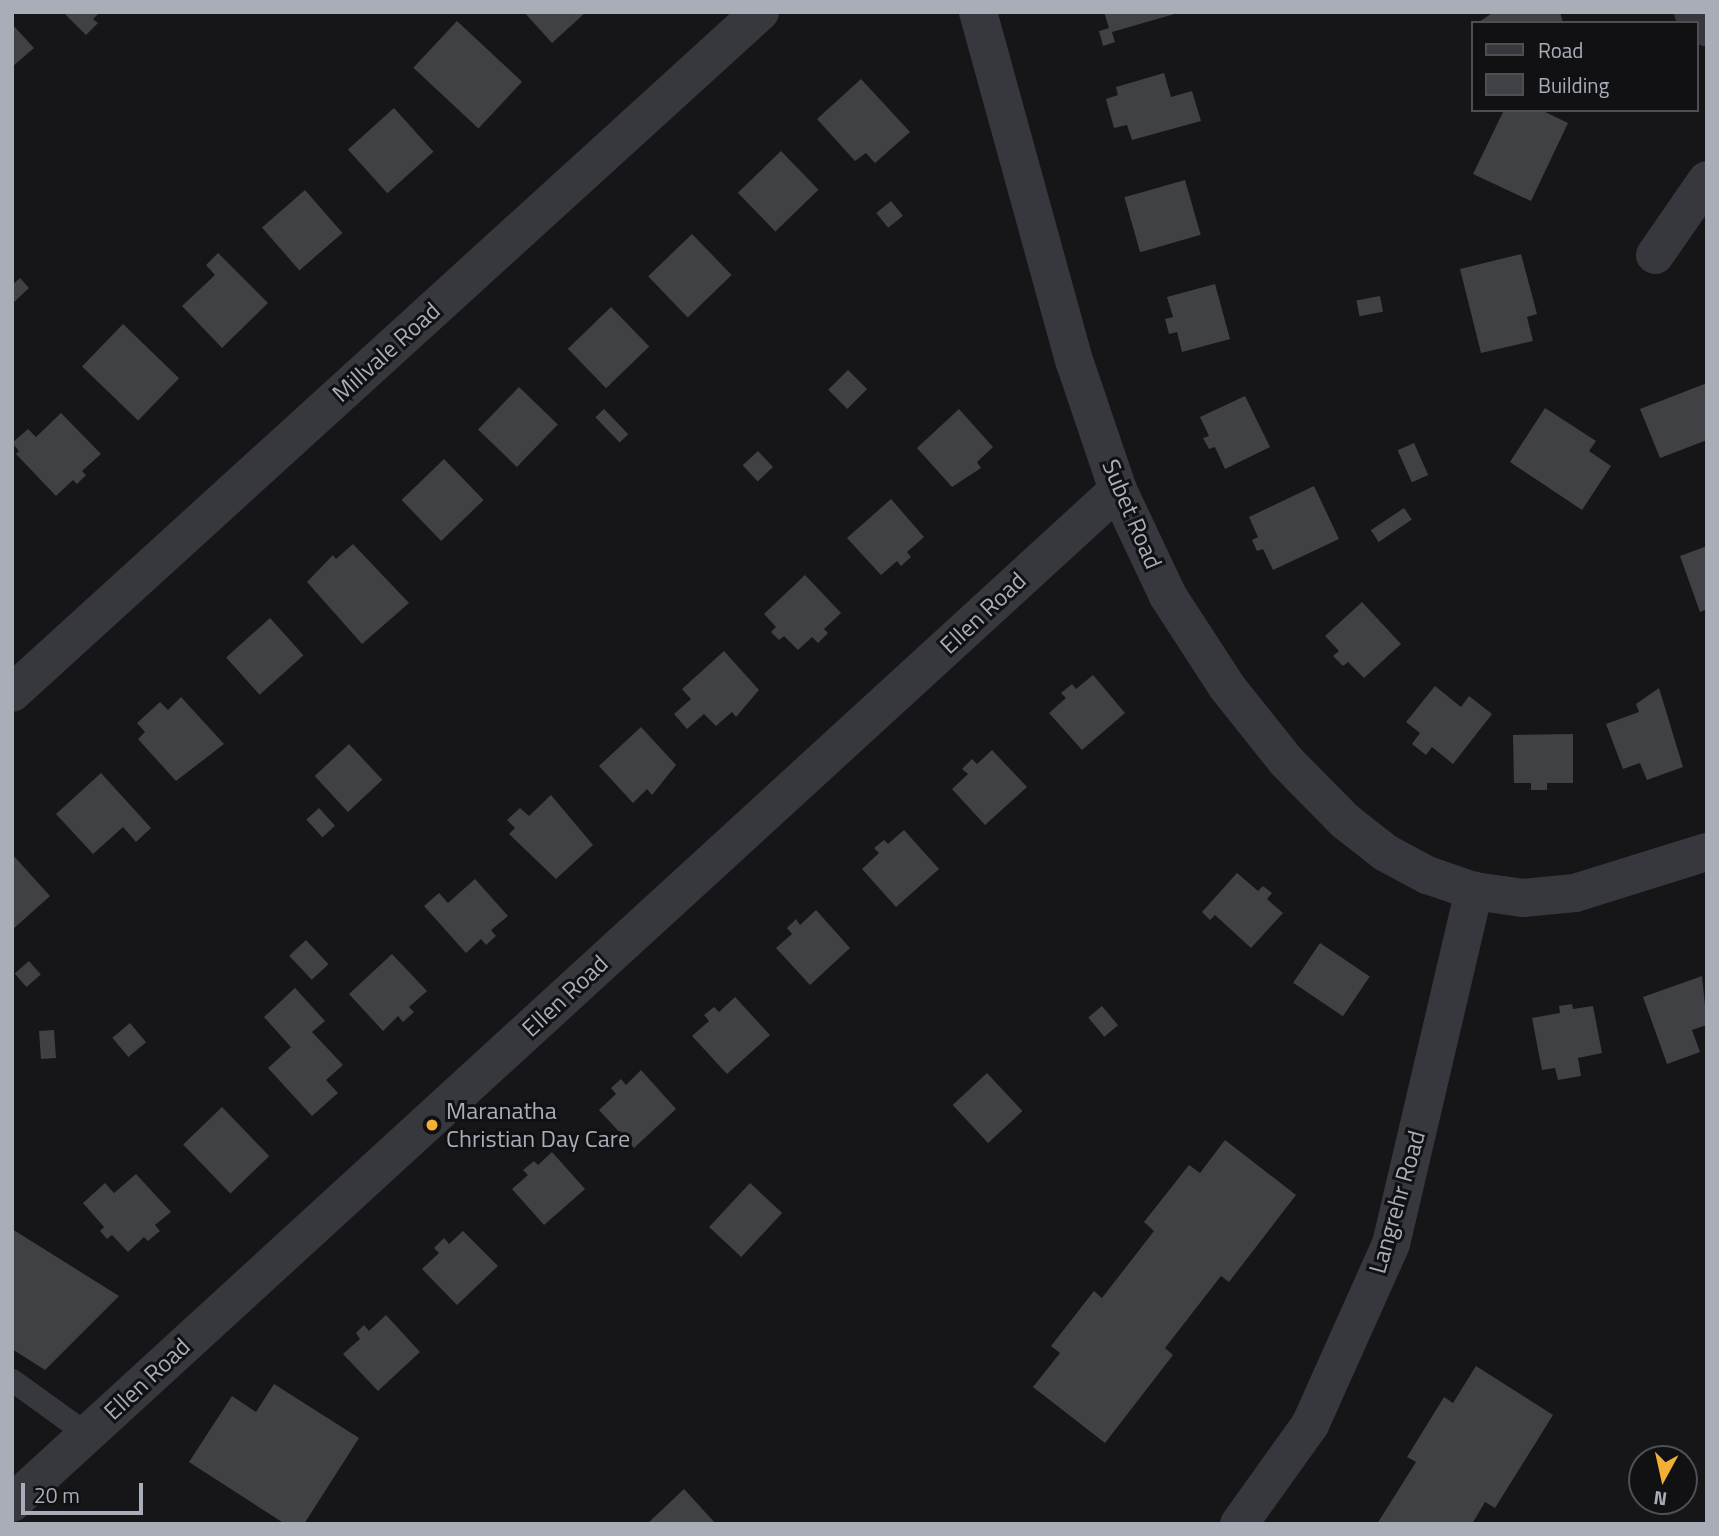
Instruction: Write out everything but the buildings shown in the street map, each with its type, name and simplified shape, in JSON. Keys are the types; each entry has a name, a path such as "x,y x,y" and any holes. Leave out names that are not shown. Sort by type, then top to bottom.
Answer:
{"street":[{"name":"Millvale Road","path":"12,693 760,12"},
{"name":"Subet Road","path":"978,12 1075,363 1118,490 1168,596 1227,687 1286,761 1345,821 1386,853 1427,874 1474,891 1523,898 1575,892 1707,852"},
{"path":"1693,12 1707,27"},
{"path":"1655,255 1707,180"},
{"name":"Ellen Road","path":"12,1503 1118,490"},
{"name":"Langrehr Road","path":"1239,1524 1310,1425 1391,1244 1474,891"}],"lane":[{"path":"12,1380 88,1434"}],"place":[{"name":"Maranatha Christian Day Care","path":"432,1125"}]}
